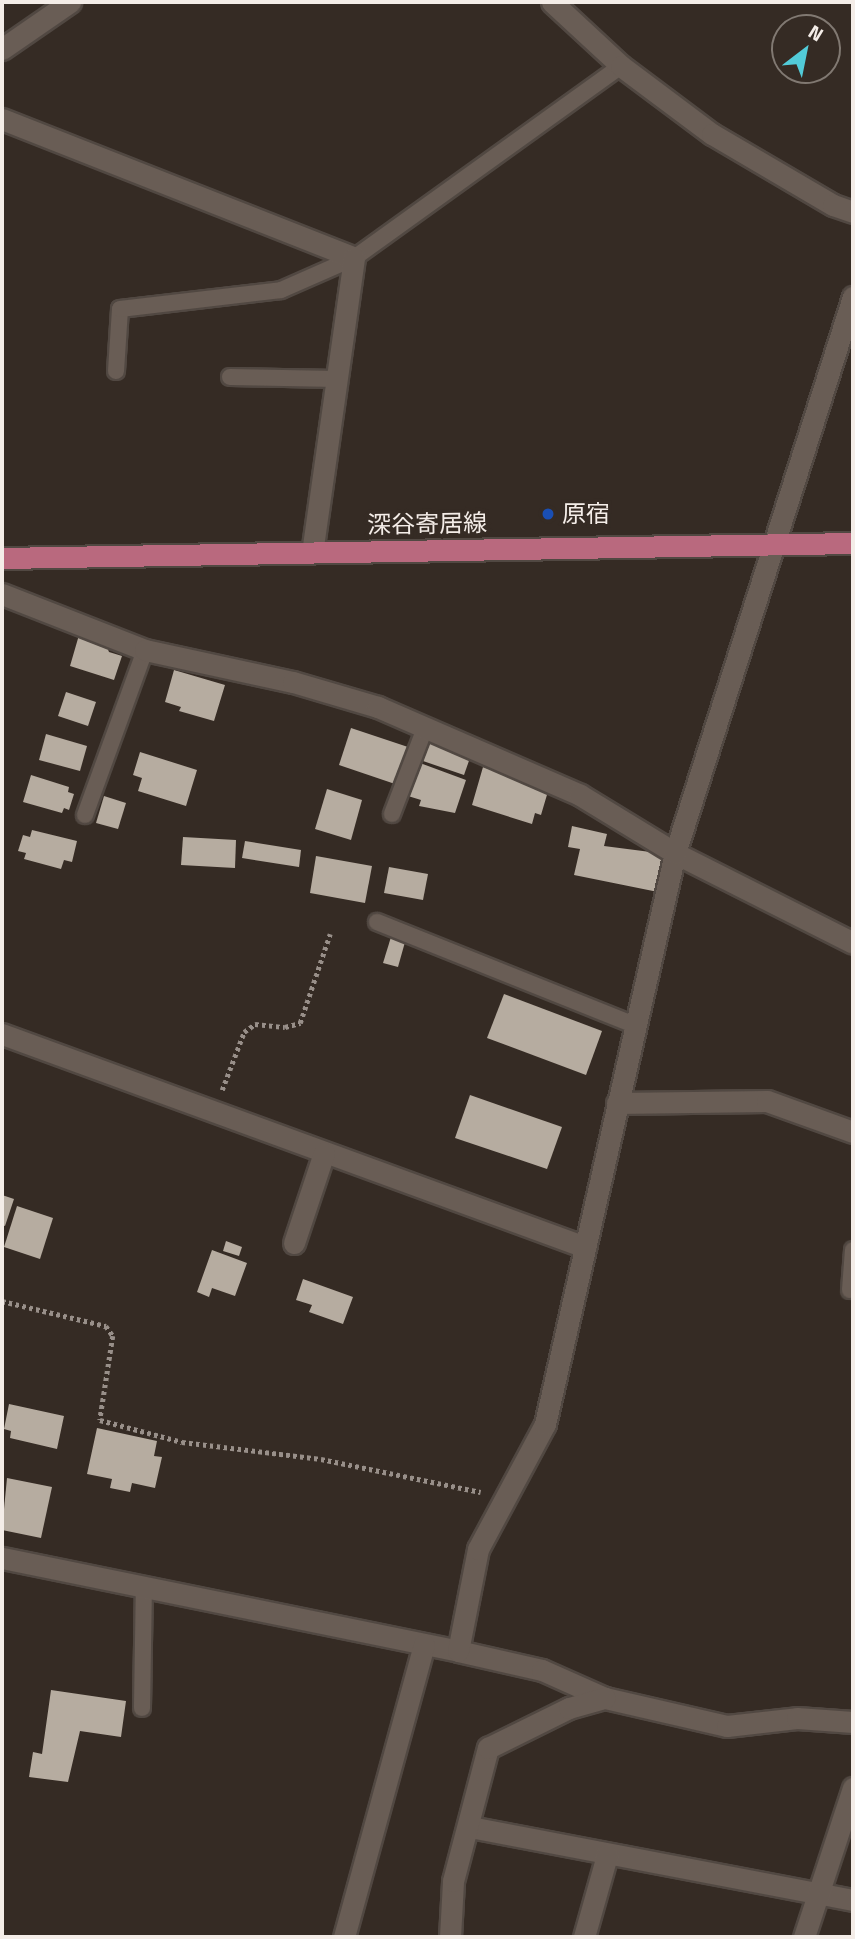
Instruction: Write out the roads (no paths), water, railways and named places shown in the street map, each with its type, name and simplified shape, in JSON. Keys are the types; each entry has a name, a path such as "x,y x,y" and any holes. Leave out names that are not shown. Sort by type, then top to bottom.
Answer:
{"main road":[{"name":"深谷寄居線","path":"2,558 853,543"}],"street":[{"path":"2,48 70,2"},
{"path":"552,2 621,66 712,134 833,205 853,212"},
{"path":"2,119 354,258 312,552"},
{"path":"458,1651 478,1549 545,1424 675,853 853,298"},
{"path":"2,594 145,650 293,682 378,707 580,794 675,853 853,943"},
{"path":"2,1034 585,1247"},
{"path":"617,1103 767,1101 853,1132"},
{"path":"294,1243 324,1153"},
{"path":"2,1558 542,1670 605,1698 727,1726 797,1718 853,1722"},
{"path":"344,1937 424,1644"},
{"path":"450,1937 453,1881 470,1827 488,1748 569,1708 605,1698"},
{"path":"804,1937 853,1788"},
{"path":"470,1827 853,1900"},
{"path":"584,1937 607,1855"}],"lane":[{"path":"116,372 120,309 281,290 354,258 621,66"},
{"path":"230,377 337,379"},
{"path":"85,815 145,650"},
{"path":"391,814 425,728"},
{"path":"377,922 635,1025"},
{"path":"850,1290 853,1250"},
{"path":"142,1707 144,1587"}],"place":[{"name":"原宿","path":"548,514"}]}
